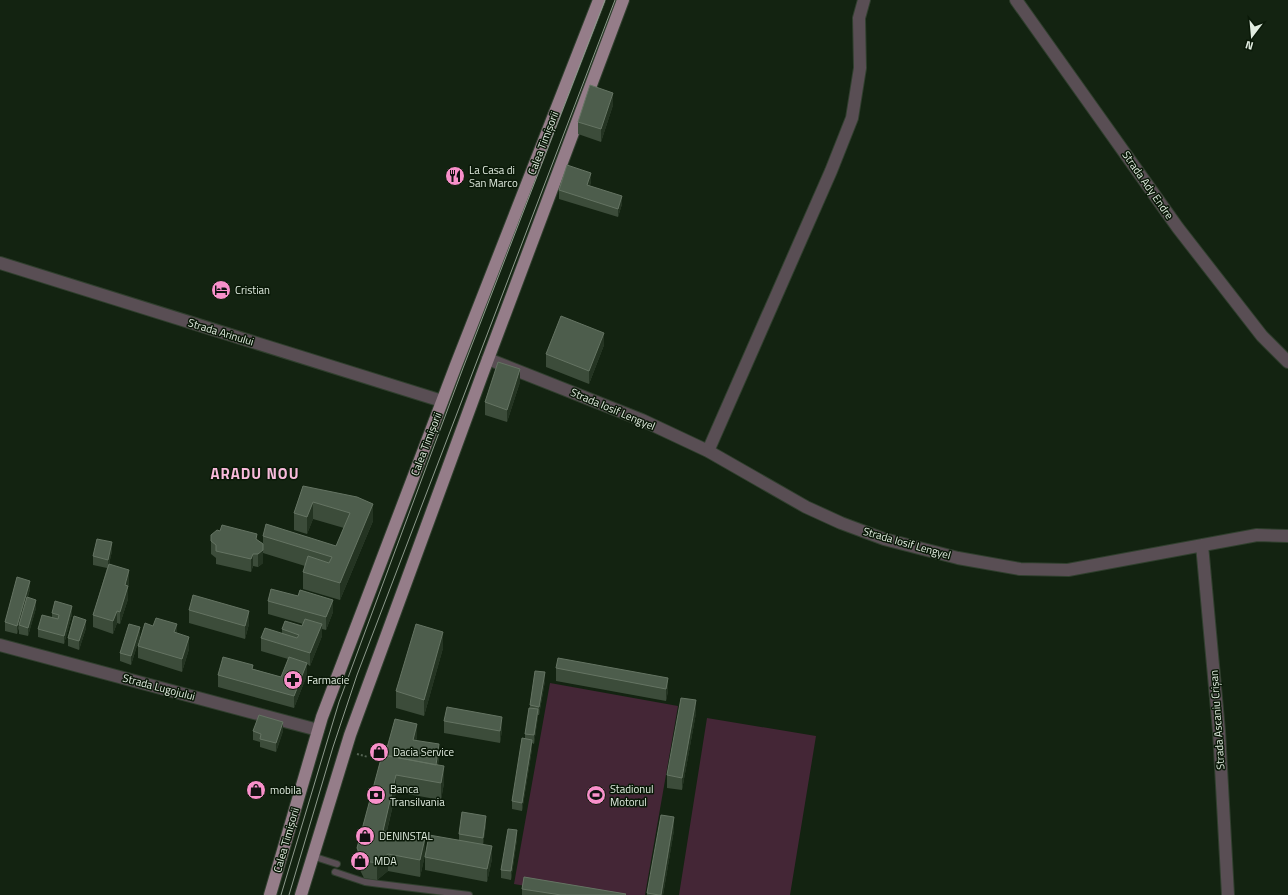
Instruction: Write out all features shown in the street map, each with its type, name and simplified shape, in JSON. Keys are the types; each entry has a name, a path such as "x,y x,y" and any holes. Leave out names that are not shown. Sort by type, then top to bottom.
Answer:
{"main road":[{"name":"Calea Timișorii","path":"270,895 318,730 442,401 599,0"},
{"path":"301,895 345,750 488,359 623,0"}],"street":[{"path":"708,451 848,131 858,92 860,68 859,18 864,0"},
{"name":"Strada Ady Endre","path":"1016,0 1178,228 1262,336 1288,362"},
{"name":"Strada Arinului","path":"0,263 442,401"},
{"name":"Strada Iosif Lengyel","path":"488,359 635,418 708,451 806,507 841,523 884,539 966,559 1020,569 1068,570 1257,535 1288,536"},
{"name":"Strada Ascaniu Crișan","path":"1202,545 1219,731 1228,895"},
{"name":"Strada Lugojului","path":"0,645 318,730"}],"lane":[{"path":"312,856 337,864"},
{"path":"335,872 366,882 469,895"}],"path":[{"path":"345,750 368,757"}],"shaded area":[{"name":"Stadionul Motorul","path":"550,683 678,706 645,895 578,895 514,884"},
{"path":"707,718 816,736 790,895 679,895"}],"building":[{"path":"590,85 613,93 601,129 578,122"},
{"path":"567,165 591,173 587,185 622,196 618,209 559,190"},
{"path":"561,316 604,333 589,371 546,354"},
{"path":"498,362 520,369 507,410 485,402"},
{"path":"303,486 357,497 373,504 340,583 303,572 308,556 329,563 332,557 263,536 266,524 336,546 350,513 313,502 307,517 294,513"},
{"path":"222,525 257,534 256,539 263,544 263,550 258,554 253,554 251,559 216,551 216,545 211,541 211,535 217,530 220,531"},
{"path":"97,539 112,542 108,560 93,556"},
{"path":"109,564 129,570 125,585 128,586 120,612 117,611 113,621 93,615"},
{"path":"17,577 30,581 17,626 5,622"},
{"path":"271,589 298,596 300,590 333,600 326,617 268,601"},
{"path":"193,595 249,611 245,626 189,610"},
{"path":"27,597 36,600 28,628 19,625"},
{"path":"55,601 72,606 64,636 38,629 42,615 58,619 59,615 52,613"},
{"path":"74,616 86,620 79,641 68,638"},
{"path":"156,618 177,624 174,632 189,637 182,659 138,646 145,623 153,626"},
{"path":"305,619 322,624 310,653 261,638 265,628 297,638 299,635 282,629 285,621 302,626"},
{"path":"129,624 140,627 131,656 120,653"},
{"path":"416,624 443,632 424,700 396,691"},
{"path":"223,657 253,665 252,669 281,677 289,657 307,663 294,696 218,675"},
{"path":"558,658 668,678 666,689 556,668"},
{"path":"535,671 545,672 539,707 530,705"},
{"path":"681,698 696,700 682,778 667,775"},
{"path":"447,707 502,717 500,731 444,721"},
{"path":"529,708 538,709 534,735 525,734"},
{"path":"259,715 283,722 276,743 260,739 261,734 253,731"},
{"path":"395,719 417,724 413,740 439,744 436,765 385,755"},
{"path":"522,738 532,740 522,803 512,801"},
{"path":"382,755 444,766 441,783 396,775 383,831 425,838 420,860 388,854 377,863 364,861 357,848"},
{"path":"462,812 486,816 483,838 459,834"},
{"path":"661,815 674,817 661,895 659,895 647,893"},
{"path":"508,829 517,830 511,871 501,870"},
{"path":"429,835 492,846 487,869 425,857"},
{"path":"524,877 626,894 561,895 522,889"}],"tram line":[{"path":"281,895 339,702 463,368 605,0"},
{"path":"289,895 333,747 357,675 615,0"}],"place":[{"name":"La Casa di San Marco","path":"455,176"},
{"name":"Cristian","path":"221,290"},
{"name":"Farmacie","path":"293,680"},
{"name":"Dacia Service","path":"379,752"},
{"name":"mobila","path":"256,790"},
{"name":"Banca Transilvania","path":"376,795"},
{"name":"Stadionul Motorul","path":"596,795"},
{"name":"DENINSTAL","path":"365,836"},
{"name":"MDA","path":"360,861"}],"district":[{"name":"ARADU NOU","path":"255,473"}]}
